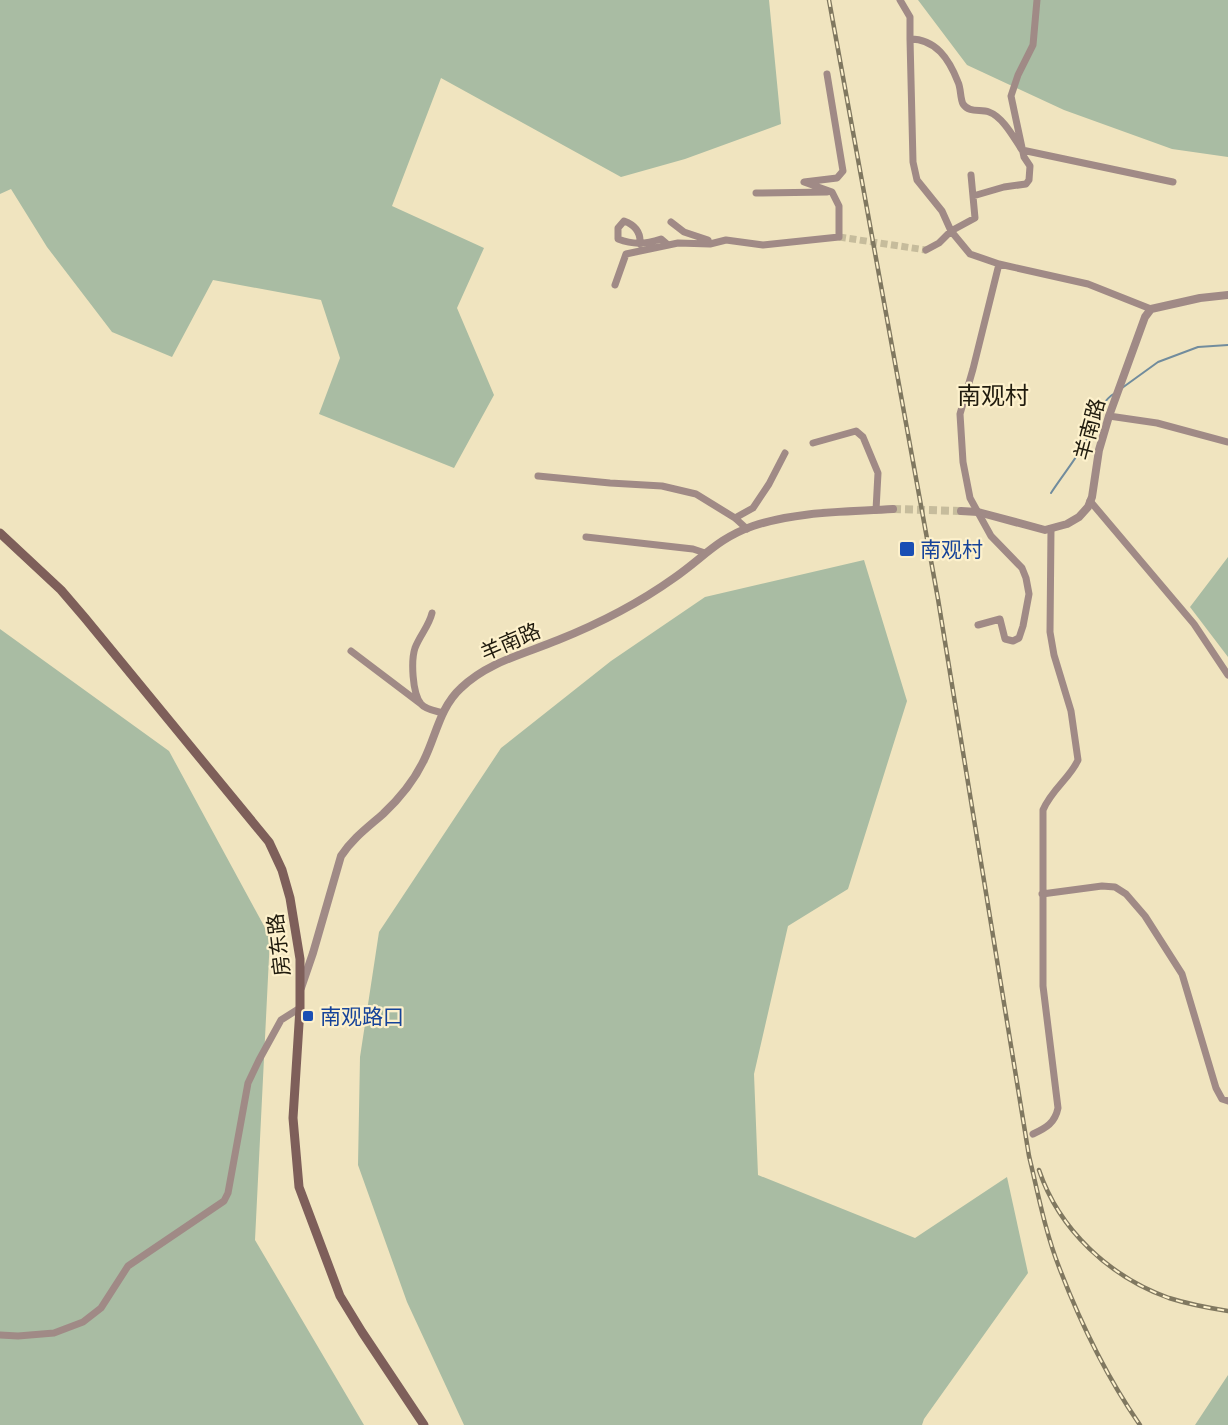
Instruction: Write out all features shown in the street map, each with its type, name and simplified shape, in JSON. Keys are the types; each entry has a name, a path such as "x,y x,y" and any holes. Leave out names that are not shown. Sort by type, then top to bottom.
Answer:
{"main road":[{"name":"房东路","path":"0,533 61,590 86,618 269,842 282,870 290,898 300,959 301,988 293,1118 299,1187 312,1228 340,1296 424,1425"}],"street":[{"path":"900,0 910,17 913,162 917,180 942,211 951,231 970,254 999,264 1088,284 1151,309 1200,298 1228,296"},
{"path":"973,196 1004,187 1026,184 1029,180 1030,166 1022,150 1011,96 1018,75 1033,45 1037,0"},
{"path":"910,39 919,39 935,45 948,62 958,82 963,105 970,110 989,112 998,118 1022,150 1173,182"},
{"path":"615,285 626,254 668,245 726,240 762,245 839,237 839,206 832,192 804,182 837,178 843,171 827,74"},
{"path":"926,250 939,243 951,231 975,218 971,175"},
{"path":"756,193 832,192"},
{"path":"671,222 698,238 716,242"},
{"path":"640,244 661,239 668,245"},
{"path":"978,625 1000,619 1005,639 1013,641 1019,638 1029,594 1022,567 991,536 970,498 965,471 960,414 999,264"},
{"name":"羊南路","path":"1090,501 1099,450 1114,400 1145,317 1151,309"},
{"path":"1109,416 1157,423 1228,442"},
{"path":"813,443 856,431 862,437 878,473 876,510"},
{"path":"735,518 753,508 785,453"},
{"path":"538,476 662,486 696,494 735,518 747,529"},
{"path":"961,511 978,512 1033,528 1051,529 1079,517 1090,501"},
{"path":"1090,501 1194,624 1228,675"},
{"name":"羊南路","path":"301,988 341,856 350,842 399,798 424,760 443,713 459,689 479,673 505,659 558,640 635,602 675,577 730,535 794,516 893,509"},
{"path":"1033,1134 1053,1123 1058,1108 1043,986 1043,810 1052,793 1075,767 1078,760 1071,711 1054,655 1050,632 1051,529"},
{"path":"586,537 693,549 705,553"},
{"path":"421,704 415,686 412,657 430,622 432,613"},
{"path":"351,651 421,704 430,710 443,713"},
{"path":"1042,894 1102,886 1115,887 1126,894 1145,916 1182,974 1216,1088 1222,1099 1228,1101"},
{"path":"0,1335 54,1333 83,1322 101,1308 128,1266 224,1201 228,1193 248,1083 281,1020 300,1008"}],"green space":[{"path":"0,0 769,0 781,124 685,159 621,177 441,78 392,206 484,248 457,308 494,395 454,468 319,414 340,358 321,300 213,280 172,357 112,332 47,247 11,189 0,194"},
{"path":"918,0 1228,0 1228,157 1172,149 1064,110 967,65"},
{"path":"1228,557 1228,657 1190,607"},
{"path":"864,560 907,701 848,889 788,926 754,1074 758,1175 915,1238 1007,1177 1028,1273 922,1425 464,1425 407,1302 358,1165 360,1057 379,932 501,748 611,661 705,597"},
{"path":"0,629 169,751 270,937 255,1240 364,1425 0,1425"},
{"path":"1228,1375 1228,1425 1195,1425"}],"waterway":[{"path":"1122,388 1158,362 1198,347 1228,345"},
{"path":"1051,493 1082,448 1101,408 1115,393"}],"tunnel":[{"path":"839,237 926,250"},
{"path":"893,509 961,511"}],"railway":[{"path":"829,0 938,599 1029,1156 1050,1240 1067,1288 1105,1368 1140,1425"},
{"path":"1039,1170 1059,1212 1089,1249 1107,1264 1147,1289 1169,1298 1228,1311"}],"place":[{"name":"南观村","path":"907,549"},
{"name":"南观路口","path":"308,1016"}],"district":[{"name":"南观村","path":"993,395"}]}
